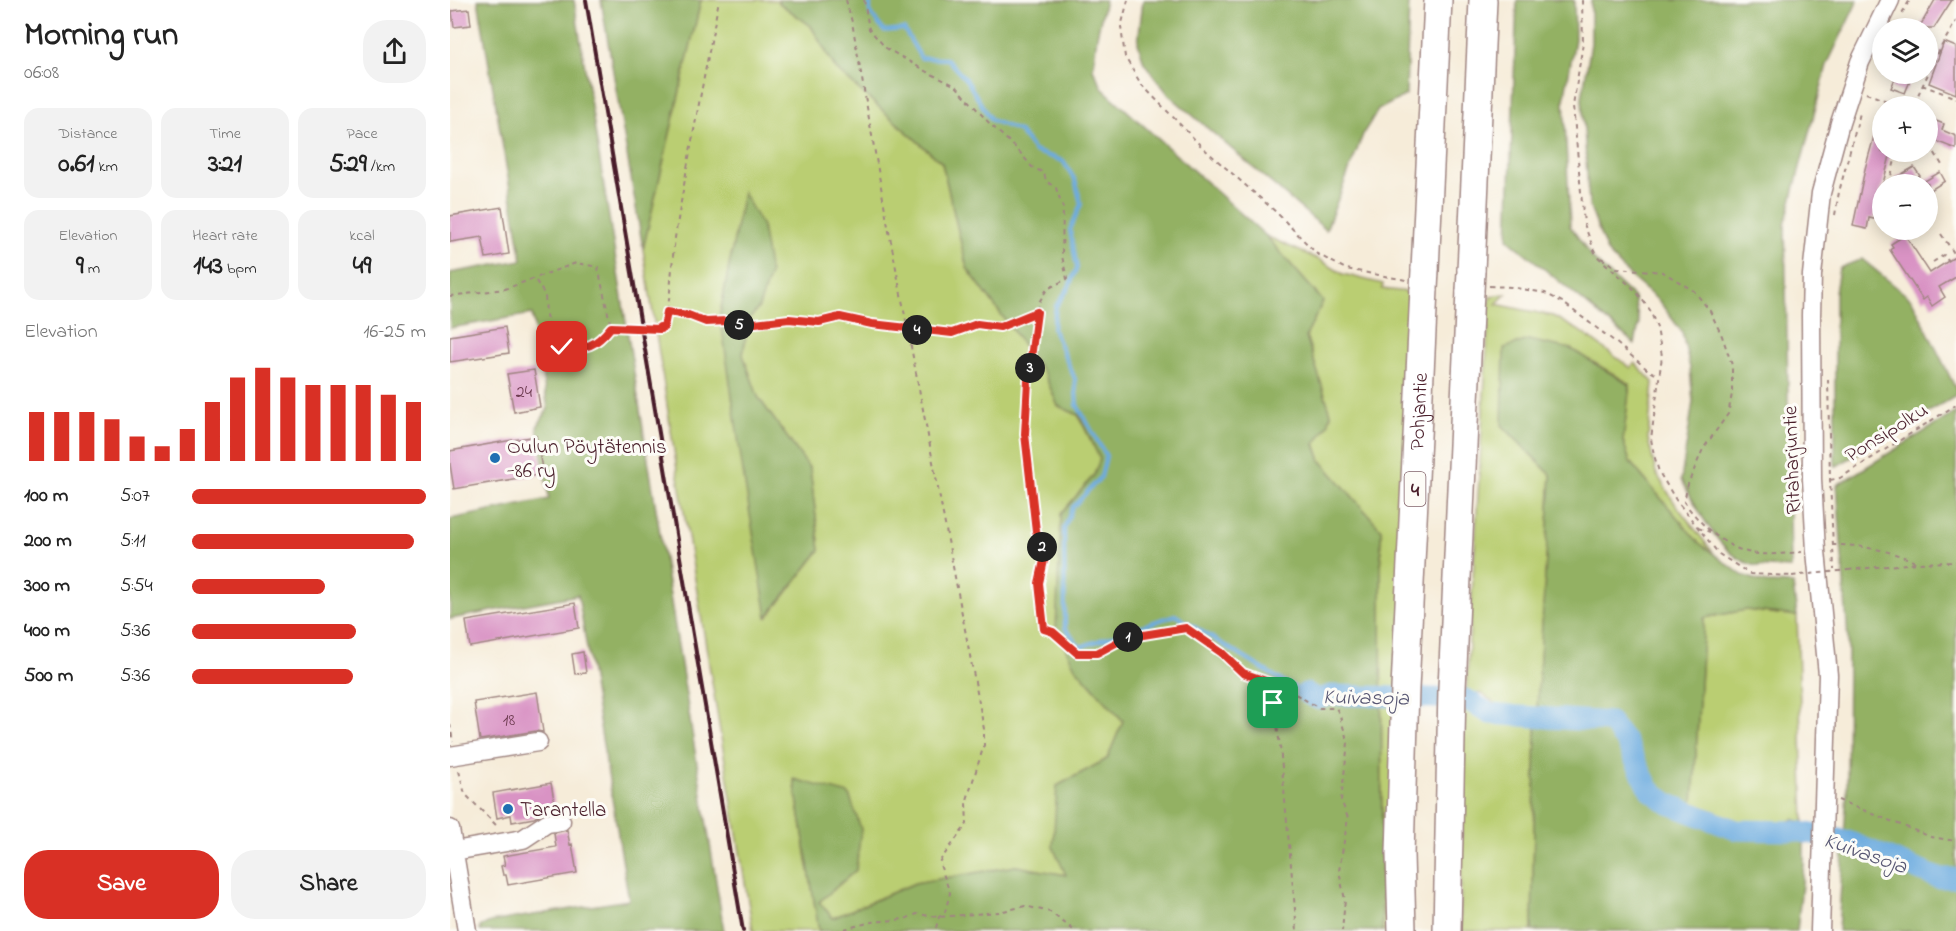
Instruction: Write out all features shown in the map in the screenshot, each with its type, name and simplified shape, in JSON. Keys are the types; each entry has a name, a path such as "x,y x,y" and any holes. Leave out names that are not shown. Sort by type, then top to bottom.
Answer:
{"highway":[{"name":"Pohjantie","path":"1402,931 1400,854 1421,280 1438,0"},
{"path":"1447,931 1452,698 1476,283 1483,0"}],"street":[{"name":"Ritaharjuntie","path":"1820,931 1822,871 1831,799 1824,548 1812,449 1811,315 1815,241 1821,193 1860,62 1896,7"},
{"path":"453,756 538,742"},
{"path":"454,851 523,839 547,824 561,821"},
{"path":"450,829 461,922"}],"path":[{"path":"611,327 660,329 664,327 682,191 718,0"},
{"path":"846,0 852,22 907,328 984,729 984,746 966,804 967,824 939,862 950,893 945,912 939,917 934,931"},
{"path":"864,0 869,29 886,48 956,86 1032,167 1044,173 1046,181 1056,188 1063,208 1062,256 1067,279 1047,289 1038,304 1028,381 1025,434 1036,531 1045,556 1039,583 1044,629 1053,632 1077,653 1097,653 1125,638 1186,628 1222,653 1243,673 1271,683 1319,708 1336,708 1348,743 1341,800 1348,818 1339,871 1345,900 1341,931"},
{"path":"1128,0 1121,27 1125,57 1141,84 1202,147 1276,212 1317,254 1346,269 1394,279 1421,280"},
{"path":"1582,0 1583,44 1573,106 1584,224 1596,255 1635,290 1650,310 1658,328 1662,356 1652,439 1659,472 1676,500 1719,554 1750,574 1792,576 1917,563 1956,562"},
{"path":"1896,7 1910,0"},
{"path":"1918,95 1941,46 1956,21"},
{"path":"1922,85 1956,98"},
{"path":"1868,86 1866,93 1874,96"},
{"path":"1834,221 1839,192 1863,104"},
{"path":"1938,158 1942,165"},
{"path":"1941,234 1956,256"},
{"path":"1596,255 1617,268 1663,272 1694,291 1710,311 1722,336 1732,365 1732,394 1728,414 1702,449 1688,484 1684,502 1699,522 1739,549 1758,554 1859,546 1910,559 1917,563"},
{"path":"1933,262 1944,255 1948,261"},
{"path":"450,296 506,289 534,278 576,263 598,267 611,327 601,340 582,349 562,347 552,339 546,315 545,295 534,278"},
{"path":"1476,283 1545,293 1562,302 1648,370 1659,376"},
{"path":"667,312 688,315 706,322 726,321 738,325 789,319 819,322 840,317 872,324 952,333 977,324 1000,327 1037,312"},
{"name":"Ponsipolku","path":"1827,373 1830,480 1840,478 1956,405"},
{"path":"1697,527 1712,532"},
{"path":"1271,683 1280,746 1297,931"},
{"path":"453,756 465,794 497,826"},
{"path":"1831,799 1931,837 1956,841"},
{"path":"844,929 872,922 905,919 917,914 939,917 999,912 1025,906 1050,912 1075,931"}],"green space":[{"path":"478,0 574,0 724,931 480,931 480,927 490,922 629,900 578,595 450,619 450,519 549,499 537,427 548,409 532,314 450,328 450,273 522,260"},
{"path":"601,0 701,0 643,249"},
{"path":"701,0 778,0 811,26 836,69 942,163 967,268 1044,373 1058,406 1078,415 1100,459 1094,475 1061,514 1075,667 1123,721 1107,759 1057,786 1066,875 1016,866 915,883 833,918 819,902 856,870 794,780 819,931 753,931 643,249","holes":["743,193 759,307 748,321 743,355 758,397 810,469 820,550 768,617 720,314"]},
{"path":"778,0 1105,0 1093,69 1103,89 1266,236 1323,301 1306,336 1331,414 1328,425 1315,444 1321,461 1381,529 1382,931 819,931 794,779 849,794 861,829 856,870 819,902 833,918 915,883 1016,866 1066,875 1053,847 1057,786 1107,759 1123,721 1075,667 1056,630 1061,514 1094,475 1100,459 1079,415 1058,406 1044,373 967,268 942,163 836,69 811,26"},
{"path":"1143,0 1409,0 1406,95 1378,110 1364,132 1326,230 1169,95 1144,63 1138,43"},
{"path":"1517,0 1574,0 1575,39 1564,100 1570,226 1594,260 1634,298 1639,323 1635,344 1508,239"},
{"path":"1591,0 1858,0 1827,65 1785,224 1791,568 1753,565 1729,551 1710,529 1681,480 1693,402 1690,368 1682,332 1659,301 1607,252 1589,205 1582,98 1591,43"},
{"path":"743,192 762,226 770,274 759,307 748,321 743,355 758,397 810,469 820,550 767,617 720,314"},
{"path":"1266,236 1320,260 1343,274 1383,284 1382,289 1408,292 1411,355 1390,931 1382,931 1381,529 1321,461 1315,443 1328,425 1331,414 1306,336 1323,301"},
{"path":"1862,259 1912,300 1956,389 1956,396 1835,467 1835,293 1839,268"},
{"path":"1506,294 1496,304 1553,316 1578,330 1631,368 1635,363 1653,382 1648,439 1656,473 1674,502 1715,555 1698,542 1630,462 1623,441 1630,384 1571,349 1502,425 1551,475 1537,713 1498,706 1481,693 1466,695 1490,296"},
{"path":"1528,340 1571,349 1630,385 1623,441 1630,462 1698,542 1742,575 1766,583 1793,584 1797,616 1746,610 1704,618 1693,803 1739,821 1786,823 1794,819 1804,824 1804,865 1797,931 1532,931 1536,724 1551,475 1502,425 1504,348"},
{"path":"1956,412 1956,931 1838,931 1847,790 1848,640 1837,485"},
{"path":"1745,610 1797,616 1804,824 1794,819 1786,823 1739,821 1693,803 1704,618"},
{"path":"1464,707 1474,707 1482,716 1536,724 1532,931 1460,931"}],"building":[{"path":"1935,0 1952,0 1938,22 1938,18 1925,18"},
{"path":"469,9 471,25 454,27 452,11"},
{"path":"1944,42 1956,47 1956,94 1931,84 1938,84 1938,58"},
{"path":"1893,84 1909,84 1905,93 1891,88"},
{"path":"1938,122 1944,124 1942,130 1956,136 1956,149 1938,142"},
{"path":"1872,144 1872,162 1888,162 1885,174 1872,174 1872,219 1869,218 1867,229 1853,226"},
{"path":"1914,167 1919,174 1902,174"},
{"path":"1940,172 1945,181 1938,185 1938,174"},
{"path":"502,207 509,254 486,258 482,237 450,242 450,216"},
{"path":"1897,240 1908,240 1930,273 1956,256 1956,277 1939,287 1945,297 1932,306 1927,297 1923,300 1890,250 1893,247 1891,244"},
{"path":"505,327 509,353 450,362 450,336"},
{"path":"534,370 540,407 514,412 507,374"},
{"name":"Oulun Pöytätennis -86 ry","path":"536,436 543,474 454,489 450,451"},
{"path":"575,603 579,628 470,647 466,621"},
{"path":"583,652 586,673 575,674 572,654"},
{"path":"537,692 543,732 536,731 480,740 474,702"},
{"path":"551,783 555,806 538,808 539,815 534,818 512,822 511,815 497,818 493,793"},
{"path":"567,830 577,873 508,885 501,866 505,865 503,856 556,847 554,833"}],"waterway":[{"name":"Kuivasoja","path":"870,0 870,13 884,31 904,29 921,58 947,59 967,81 991,120 1019,131 1034,151 1063,161 1075,180 1081,204 1070,230 1077,268 1068,289 1056,306 1053,329 1075,379 1077,405 1106,456 1101,477 1072,508 1064,529 1065,628 1080,647 1175,615 1284,682 1306,693"},
{"name":"Kuivasoja","path":"1306,693 1318,699 1331,695 1466,699 1490,714 1610,722 1626,742 1650,790 1669,804 1736,830 1796,831 1845,840 1938,878 1956,878"}],"railway":[{"path":"586,0 743,931"}],"place":[{"name":"Oulun Pöytätennis -86 ry","path":"495,458"},
{"name":"Tarantella","path":"508,809"}],"route":[{"path":"562,347 582,349 601,340 611,327 660,329 664,327 667,312 688,315 706,322 726,321 738,325 789,319 819,322 840,317 872,324 952,333 977,324 1000,327 1037,312 1028,381 1025,434 1036,531 1045,556 1039,583 1044,629 1053,632 1077,653 1097,653 1125,638 1186,628 1222,653 1243,673 1271,683 1273,703"}]}
